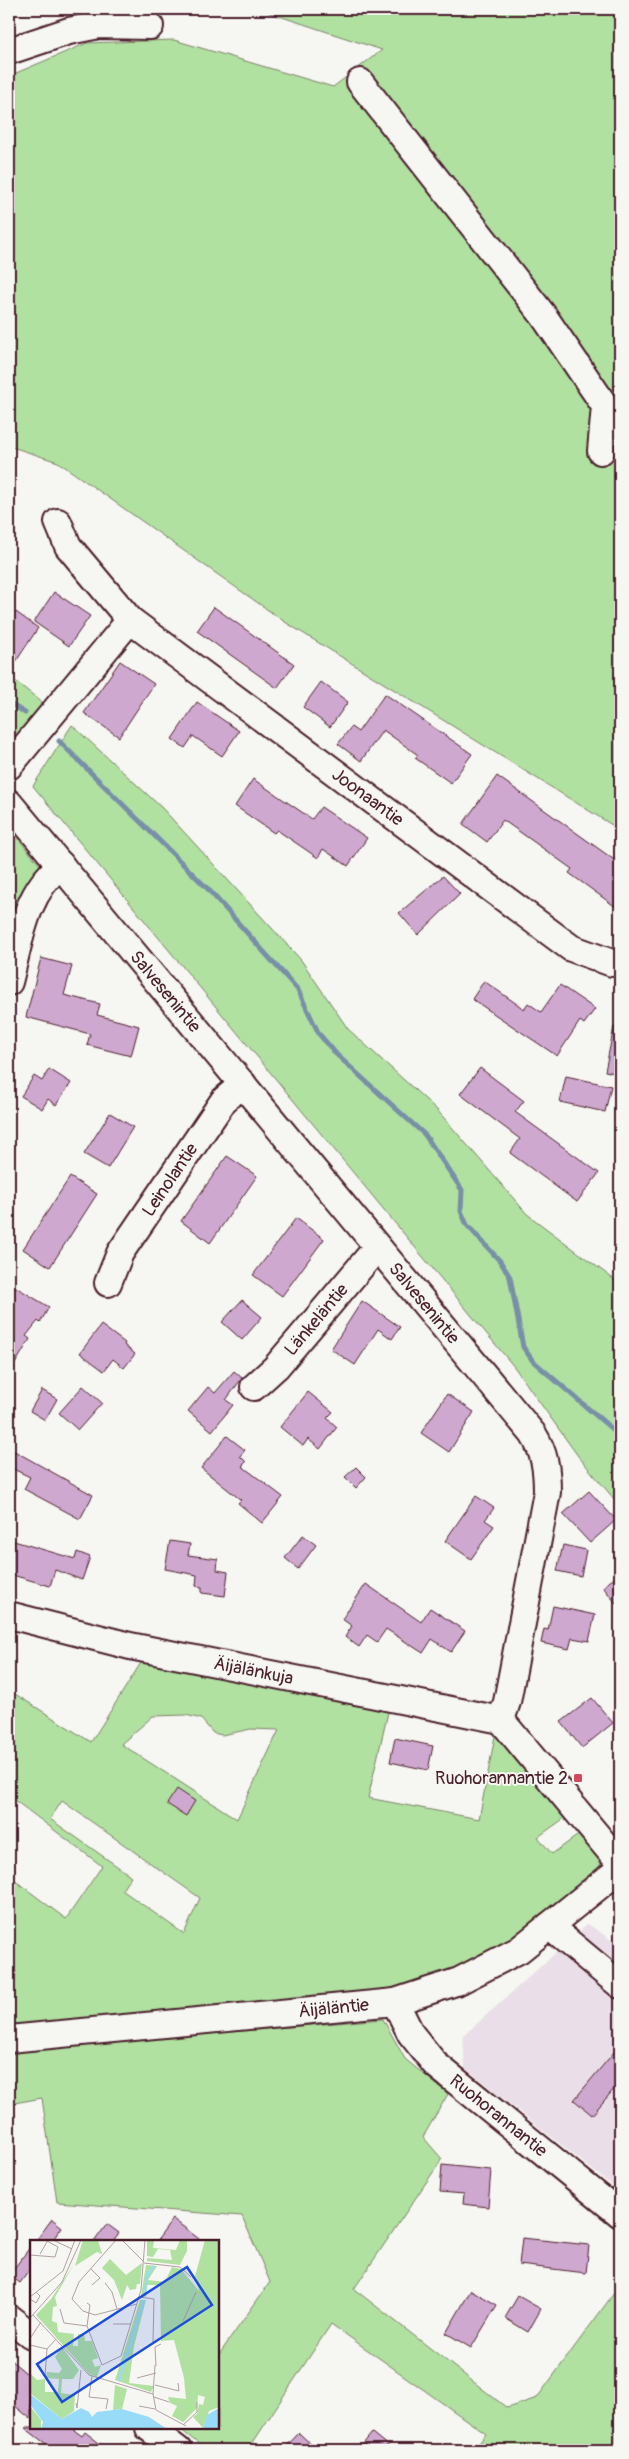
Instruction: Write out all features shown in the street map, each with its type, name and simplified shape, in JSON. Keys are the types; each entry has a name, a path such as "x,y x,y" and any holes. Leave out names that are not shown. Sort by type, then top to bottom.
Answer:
{"street":[{"path":"9,51 69,31 99,26 150,26"},
{"path":"360,82 543,315 605,406 601,451"},
{"name":"Joonaantie","path":"58,522 68,546 130,620 571,948 612,962"},
{"path":"9,766 130,620"},
{"name":"Salvesenintie","path":"9,802 532,1434 543,1450 547,1472 547,1492 502,1720"},
{"path":"10,973 16,924 42,882 61,865"},
{"name":"Leinolantie","path":"108,1283 120,1253 224,1100 242,1084"},
{"name":"Länkeläntie","path":"254,1387 276,1367 369,1258 379,1249"},
{"name":"Äijälänkuja","path":"9,1615 130,1646 502,1720"},
{"path":"502,1720 620,1864"},
{"name":"Äijäläntie","path":"9,2039 395,2002 459,1981 519,1950 620,1869"},
{"path":"549,1926 620,1984"},
{"name":"Ruohorannantie","path":"395,2002 411,2034 435,2064 620,2214"},
{"path":"9,2318 30,2334"},
{"path":"150,2429 178,2450"}],"shaded area":[{"path":"588,1924 620,1946 620,2192 465,2068 463,2036"}],"green space":[{"path":"258,9 620,9 620,830 285,622 58,462 9,446 9,76 87,43 174,40 333,87 382,50"},
{"path":"9,676 44,704 9,744"},
{"path":"72,725 162,808 301,960 348,1029 437,1110 527,1214 620,1284 620,1506 578,1456 515,1368 33,786"},
{"path":"9,828 40,865 21,916 9,914"},
{"path":"144,1658 389,1708 368,1798 479,1819 496,1731 566,1817 538,1837 552,1854 581,1833 602,1862 589,1882 506,1945 440,1977 382,1992 9,2027 9,1876 66,1919 102,1866 9,1796 9,1697 12,1692 91,1742","holes":["186,1715 201,1719 213,1733 222,1735 251,1729 279,1730 237,1819 121,1744 153,1716","62,1801 200,1898 184,1934 122,1890 131,1876 50,1819"]},
{"path":"383,2019 405,2059 448,2094 423,2137 442,2159 354,2289 507,2408 537,2398 620,2285 620,2450 474,2450 486,2434 331,2324 248,2450 206,2450 180,2429 219,2429 219,2355 270,2282 242,2216 57,2202 42,2098 9,2104 9,2051"}],"building":[{"path":"54,592 90,616 69,646 34,622"},
{"path":"214,607 294,664 277,688 197,631"},
{"path":"16,612 38,628 9,672 9,623"},
{"path":"120,661 154,684 119,737 84,713"},
{"path":"321,682 348,702 330,727 303,707"},
{"path":"385,694 472,754 451,783 415,758 418,755 383,730 361,761 338,744 351,727 358,732"},
{"path":"197,702 239,731 222,756 193,736 185,748 172,739"},
{"path":"497,776 620,864 620,910 569,873 572,869 503,820 487,842 463,824"},
{"path":"253,779 312,819 321,807 367,838 348,866 323,849 318,858 277,830 274,833 235,806"},
{"path":"443,876 460,894 418,935 399,913"},
{"path":"41,958 72,966 64,995 100,1004 97,1015 139,1026 131,1056 87,1045 90,1034 26,1017"},
{"path":"484,981 524,1009 528,1003 541,1012 560,985 595,1009 584,1024 580,1021 557,1056 472,999"},
{"path":"614,1027 620,1028 620,1074 605,1071"},
{"path":"480,1068 524,1101 515,1112 599,1173 577,1202 510,1153 520,1139 460,1094"},
{"path":"49,1069 71,1083 56,1105 48,1099 42,1109 21,1096 34,1076 42,1081"},
{"path":"566,1076 611,1086 605,1112 560,1102"},
{"path":"110,1113 133,1127 108,1168 84,1154"},
{"path":"227,1156 257,1176 210,1243 181,1221"},
{"path":"70,1177 97,1194 50,1267 23,1249"},
{"path":"296,1218 324,1239 282,1296 253,1275"},
{"path":"9,1283 49,1307 40,1323 38,1321 26,1336 30,1339 9,1374"},
{"path":"242,1300 262,1317 242,1340 222,1322"},
{"path":"362,1301 400,1327 392,1339 378,1329 355,1365 331,1349"},
{"path":"101,1325 125,1343 124,1345 135,1354 124,1368 113,1359 104,1371 80,1353"},
{"path":"234,1371 242,1378 226,1400 233,1405 212,1431 188,1411 208,1387 215,1393"},
{"path":"83,1386 102,1403 78,1430 59,1413"},
{"path":"42,1390 57,1399 45,1420 30,1411"},
{"path":"308,1392 333,1412 327,1418 337,1427 320,1449 308,1439 303,1446 280,1427"},
{"path":"447,1394 474,1412 449,1452 421,1433"},
{"path":"227,1436 245,1450 240,1456 246,1462 242,1466 283,1497 262,1523 238,1503 241,1500 201,1468"},
{"path":"9,1448 93,1495 80,1519 24,1489 30,1477 9,1467"},
{"path":"356,1467 366,1477 356,1488 345,1477"},
{"path":"589,1491 616,1520 590,1543 563,1514"},
{"path":"476,1496 494,1508 485,1520 494,1526 471,1559 445,1541"},
{"path":"303,1535 316,1545 298,1569 285,1558"},
{"path":"14,1541 75,1559 77,1552 90,1557 82,1580 55,1570 50,1586 9,1574 9,1544 12,1545"},
{"path":"170,1541 190,1544 188,1555 218,1559 217,1570 228,1572 225,1596 202,1593 202,1587 196,1586 197,1575 165,1569"},
{"path":"563,1545 586,1550 581,1576 557,1571"},
{"path":"620,1573 620,1608 603,1587"},
{"path":"366,1584 421,1622 430,1608 465,1631 451,1652 432,1639 423,1653 386,1629 377,1642 367,1635 359,1647 345,1637 352,1626 342,1619"},
{"path":"553,1606 595,1615 589,1641 572,1638 569,1649 541,1643 544,1629 548,1630"},
{"path":"592,1698 613,1723 582,1748 561,1722"},
{"path":"395,1738 433,1746 428,1770 390,1762"},
{"path":"177,1789 195,1801 186,1816 167,1804"},
{"path":"620,2045 620,2082 592,2115 574,2100"},
{"path":"442,2165 491,2170 488,2207 463,2204 464,2194 440,2192"},
{"path":"52,2219 62,2227 52,2240 36,2240"},
{"path":"173,2219 200,2240 157,2240"},
{"path":"107,2224 119,2233 114,2240 95,2240"},
{"path":"522,2238 589,2245 586,2273 519,2265"},
{"path":"30,2247 30,2269 20,2283 9,2275"},
{"path":"471,2290 497,2305 471,2348 446,2333"},
{"path":"518,2296 541,2309 528,2332 505,2318"},
{"path":"9,2359 30,2376 30,2418 9,2401"},
{"path":"25,2428 72,2429 82,2436 85,2432 108,2450 54,2450"},
{"path":"299,2433 317,2450 283,2450"},
{"path":"372,2433 393,2450 358,2450"}],"waterway":[{"path":"9,703 25,713"},
{"path":"59,741 207,888 298,990 319,1034 337,1055 425,1135 462,1190 461,1211 467,1225 500,1261 510,1277 523,1347 533,1361 620,1436"}],"place":[{"name":"Ruohorannantie 2","path":"578,1778"}]}
